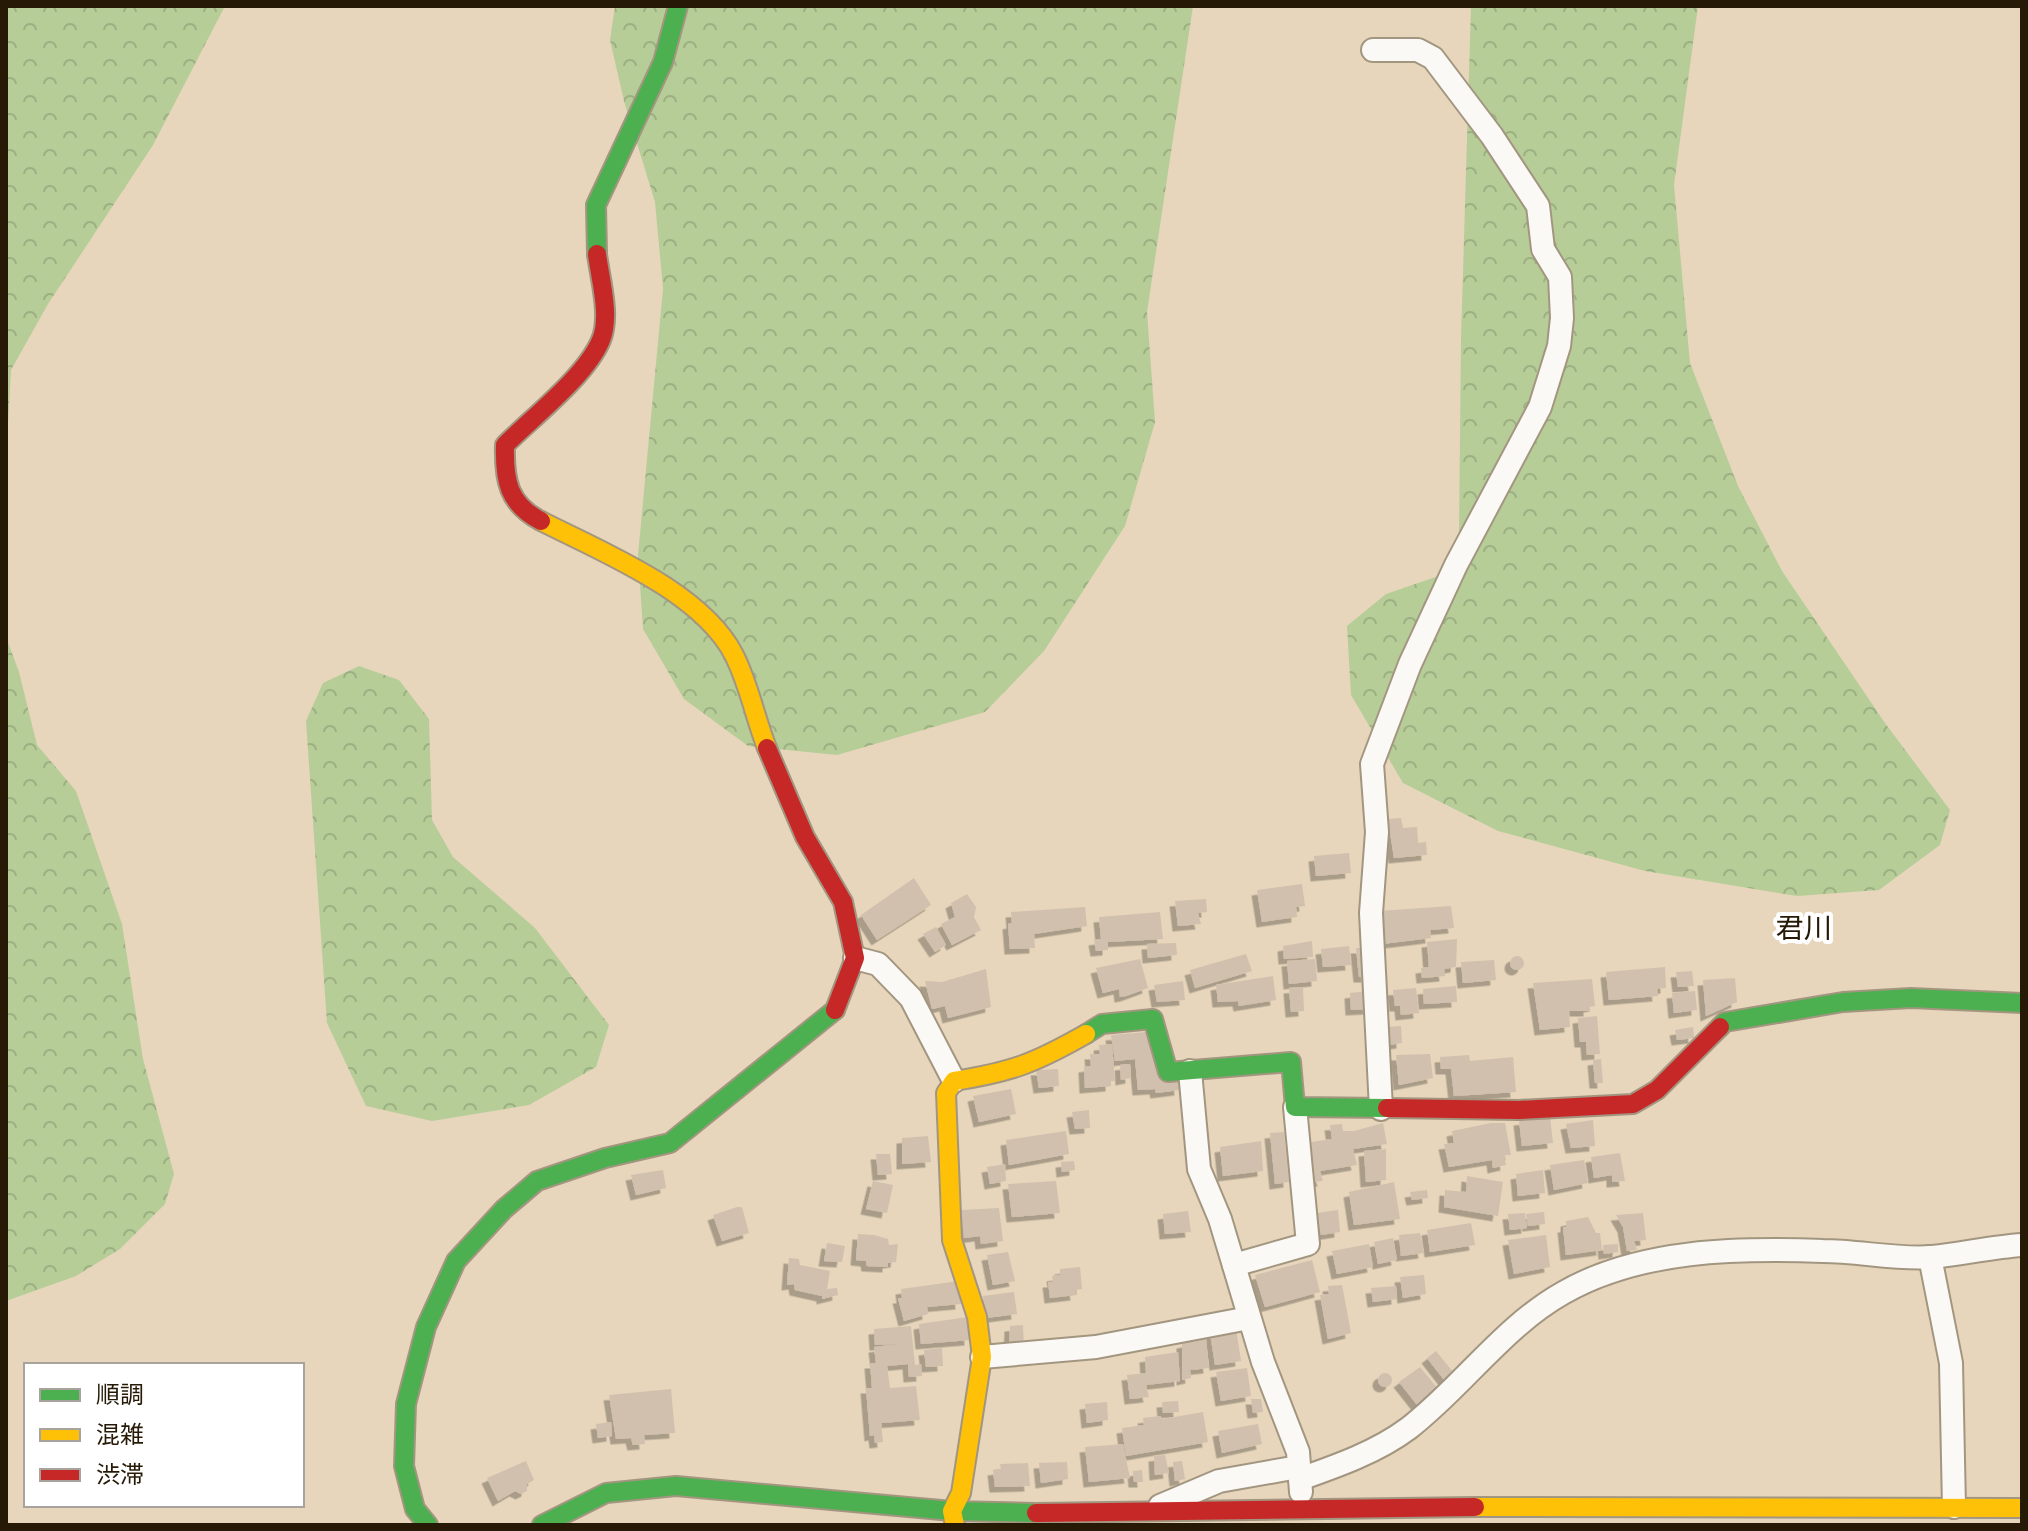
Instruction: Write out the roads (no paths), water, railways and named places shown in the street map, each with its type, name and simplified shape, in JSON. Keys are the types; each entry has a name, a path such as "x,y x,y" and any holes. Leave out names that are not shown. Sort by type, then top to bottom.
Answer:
{"street":[{"path":"428,1525 415,1509 404,1466 406,1404 426,1327 456,1261 504,1209 537,1181 605,1158 670,1143 835,1011 855,958 843,902 805,837 764,740 734,655 707,618 633,568 533,517 511,498 504,473 505,445 583,367 602,339 604,303 596,251 596,205 663,62 678,6"},
{"path":"1373,50 1418,50 1433,58 1492,136 1538,206 1543,249 1560,277 1562,318 1559,346 1540,407 1468,540 1410,664 1372,764 1377,832 1371,913 1381,1109"},
{"path":"855,958 878,964 911,998 954,1081"},
{"path":"1295,1107 1519,1110 1633,1104 1657,1090 1725,1022 1843,1002 1911,998 2022,1003"},
{"path":"953,1518 961,1493 982,1357 977,1317 952,1240 946,1093 954,1081 995,1075 1035,1063 1102,1024 1153,1019 1168,1072 1291,1062 1308,1244 1234,1265"},
{"path":"1190,1071 1199,1169 1298,1452 1294,1513"},
{"path":"1148,1512 1219,1481 1299,1473 1344,1464 1406,1429 1529,1315 1565,1292 1601,1276 1660,1259 1731,1252 1823,1251 1930,1257 2022,1245"},
{"path":"1930,1257 1951,1363 1954,1507"},
{"path":"982,1357 1096,1347 1249,1318"},
{"path":"542,1525 606,1493 676,1486 953,1518 1148,1512 2022,1508"}],"district":[{"name":"君川","path":"1804,927"}]}
